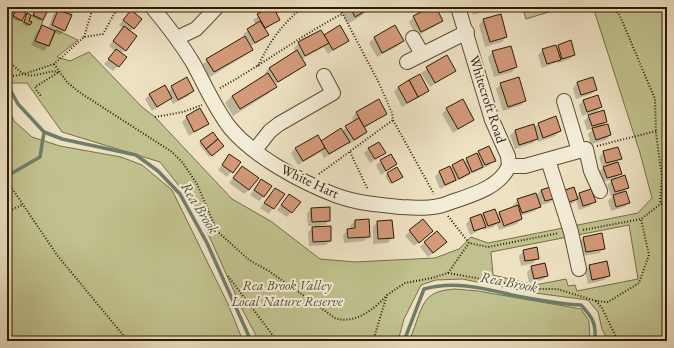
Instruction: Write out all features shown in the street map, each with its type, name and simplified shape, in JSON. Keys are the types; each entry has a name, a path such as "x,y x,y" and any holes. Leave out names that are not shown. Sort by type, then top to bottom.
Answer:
{"street":[{"name":"White Hart","path":"152,7 177,38 231,129 255,150 307,183 336,195 375,205 417,208 440,206 476,193 503,177 509,166"},
{"path":"177,38 196,29 218,7"},
{"name":"Whitecroft Road","path":"458,7 467,32 492,120 508,156 509,166"},
{"path":"407,62 467,32"},
{"path":"413,38 422,54"},
{"path":"255,150 270,131 279,124 333,93 324,76"},
{"path":"564,101 600,191"},
{"path":"509,166 525,166 583,150"},
{"path":"548,160 571,232 578,269"}],"path":[{"path":"7,77 24,74 54,64 84,37 93,7"},
{"path":"84,37 103,34 118,7"},
{"path":"258,67 265,52 283,25 303,7"},
{"path":"339,7 379,83 392,113 393,120 440,206 469,243 488,247 605,227 641,219 667,199"},
{"path":"613,7 620,16 655,99 656,131 662,180 660,203"},
{"path":"155,118 183,112 211,97 309,32 342,14"},
{"path":"7,59 24,74 30,76 54,70 59,72"},
{"path":"54,64 67,82 79,92 172,152 183,164 197,184 217,231 249,260 269,271 335,318 342,320 366,314 387,295 405,283 432,278 448,272 536,289 557,289 608,302 639,283 649,256 641,219"},
{"path":"41,96 36,90 36,87 59,72"},
{"path":"307,183 393,120"},
{"path":"583,150 656,131"},
{"path":"350,152 375,205"},
{"path":"662,180 667,176"},
{"path":"7,181 11,190 58,255 128,341"},
{"path":"660,203 667,206"},
{"path":"7,212 22,205"},
{"path":"448,272 469,243"},
{"path":"228,276 277,341"},
{"path":"373,341 387,295"},
{"path":"596,300 602,308 618,341"}],"green space":[{"name":"Rea Brook Valley Local Nature Reserve","path":"7,7 17,7 13,16 30,25 32,22 29,21 31,15 43,20 36,41 49,46 56,30 78,40 57,57 70,61 89,52 142,107 155,117 232,199 272,222 320,259 355,262 435,258 459,249 471,237 488,243 638,213 652,198 640,153 593,7 667,7 667,341 608,341 602,329 598,312 588,300 535,293 462,279 436,280 421,285 404,319 398,341 259,341 242,309 196,207 160,162 62,132 27,83 7,83 7,26 12,13 7,11","holes":["629,225 638,279 577,291 575,285 568,286 566,279 535,285 493,275 491,252"]},
{"path":"522,7 565,7 526,19"},
{"path":"7,105 14,121 32,137 60,146 121,157 142,165 172,190 228,304 243,341 7,341"},
{"path":"455,289 478,291 581,309 589,321 590,341 410,341 422,308 428,298 439,292"}],"building":[{"path":"37,7 49,8 43,20 33,15"},
{"path":"66,7 78,7 76,11"},
{"path":"273,7 280,20 265,28 257,14"},
{"path":"277,7 287,7 280,11"},
{"path":"350,7 368,7 369,9 355,17"},
{"path":"431,7 436,7 443,21 421,32 413,16"},
{"path":"476,7 491,7 477,11"},
{"path":"17,8 26,13 22,21 13,16"},
{"path":"58,10 72,15 65,31 52,25"},
{"path":"131,10 142,19 134,29 123,20"},
{"path":"7,11 12,13 7,26"},
{"path":"27,13 31,15 29,21 32,22 30,25 24,22"},
{"path":"501,14 507,37 490,42 483,19"},
{"path":"260,21 269,35 255,43 247,29"},
{"path":"42,25 55,31 49,46 35,41"},
{"path":"340,25 349,41 333,50 324,35"},
{"path":"395,25 404,41 382,53 374,37"},
{"path":"124,26 137,36 126,51 113,41"},
{"path":"321,30 329,43 305,56 298,42"},
{"path":"245,36 253,50 214,72 206,59"},
{"path":"571,40 575,55 562,59 558,45"},
{"path":"556,45 561,60 547,64 542,49"},
{"path":"511,46 517,67 499,73 492,51"},
{"path":"116,49 127,57 119,67 108,59"},
{"path":"297,50 306,65 278,82 269,68"},
{"path":"447,55 456,71 435,83 426,67"},
{"path":"268,73 277,87 240,109 232,96"},
{"path":"420,74 429,91 418,97 409,80"},
{"path":"187,77 194,91 178,100 171,86"},
{"path":"519,77 526,101 508,107 500,83"},
{"path":"593,77 597,90 581,95 577,82"},
{"path":"409,80 418,97 407,103 398,87"},
{"path":"165,85 172,98 157,107 149,94"},
{"path":"598,95 602,107 587,112 583,100"},
{"path":"379,99 387,114 364,127 356,112"},
{"path":"463,99 474,120 458,129 446,108"},
{"path":"200,108 209,124 194,132 186,116"},
{"path":"604,110 607,122 592,126 588,115"},
{"path":"556,116 561,131 543,138 538,123"},
{"path":"359,118 367,132 354,140 345,126"},
{"path":"534,124 538,139 519,145 515,130"},
{"path":"608,124 611,135 596,140 592,128"},
{"path":"341,128 350,142 329,154 321,141"},
{"path":"213,132 218,139 206,149 200,141"},
{"path":"318,135 325,148 303,161 295,148"},
{"path":"218,139 224,146 212,156 206,149"},
{"path":"379,142 386,153 375,159 368,148"},
{"path":"489,146 496,161 485,165 478,151"},
{"path":"618,147 622,159 606,163 603,151"},
{"path":"477,153 483,167 472,172 466,158"},
{"path":"229,154 241,162 233,173 222,165"},
{"path":"391,154 397,164 386,171 380,160"},
{"path":"463,159 470,173 459,179 452,165"},
{"path":"618,162 622,174 607,178 603,167"},
{"path":"242,166 259,178 249,190 233,178"},
{"path":"450,166 456,180 445,185 439,171"},
{"path":"397,167 403,177 392,183 387,173"},
{"path":"625,175 629,188 615,192 611,180"},
{"path":"261,179 272,186 264,197 254,190"},
{"path":"553,186 557,198 545,201 541,190"},
{"path":"574,187 578,199 566,203 562,191"},
{"path":"275,188 285,194 274,209 264,203"},
{"path":"591,189 596,202 583,206 579,193"},
{"path":"626,191 630,203 616,207 613,195"},
{"path":"536,193 541,207 522,213 517,199"},
{"path":"289,194 301,202 292,213 281,205"},
{"path":"518,205 522,219 504,226 499,212"},
{"path":"330,207 330,221 312,222 311,208"},
{"path":"495,209 500,222 488,226 483,213"},
{"path":"481,214 486,227 474,231 470,218"},
{"path":"369,219 370,237 348,238 347,229 355,228 355,220"},
{"path":"423,219 433,231 419,243 409,230"},
{"path":"392,220 394,238 378,239 377,221"},
{"path":"331,226 331,241 313,242 312,227"},
{"path":"437,231 447,242 433,253 424,242"},
{"path":"602,233 605,249 586,252 583,237"},
{"path":"537,247 539,259 525,261 523,250"},
{"path":"607,261 610,276 592,280 589,265"},
{"path":"545,263 548,276 534,279 531,266"}],"waterway":[{"name":"Rea Brook","path":"7,84 18,104 44,132 62,139 136,155 158,171 180,194 207,243 251,341"},
{"path":"7,176 40,157 44,132"},
{"name":"Rea Brook","path":"404,341 424,289 448,285 471,286 517,296 565,304 581,305 593,321 595,341"}]}
